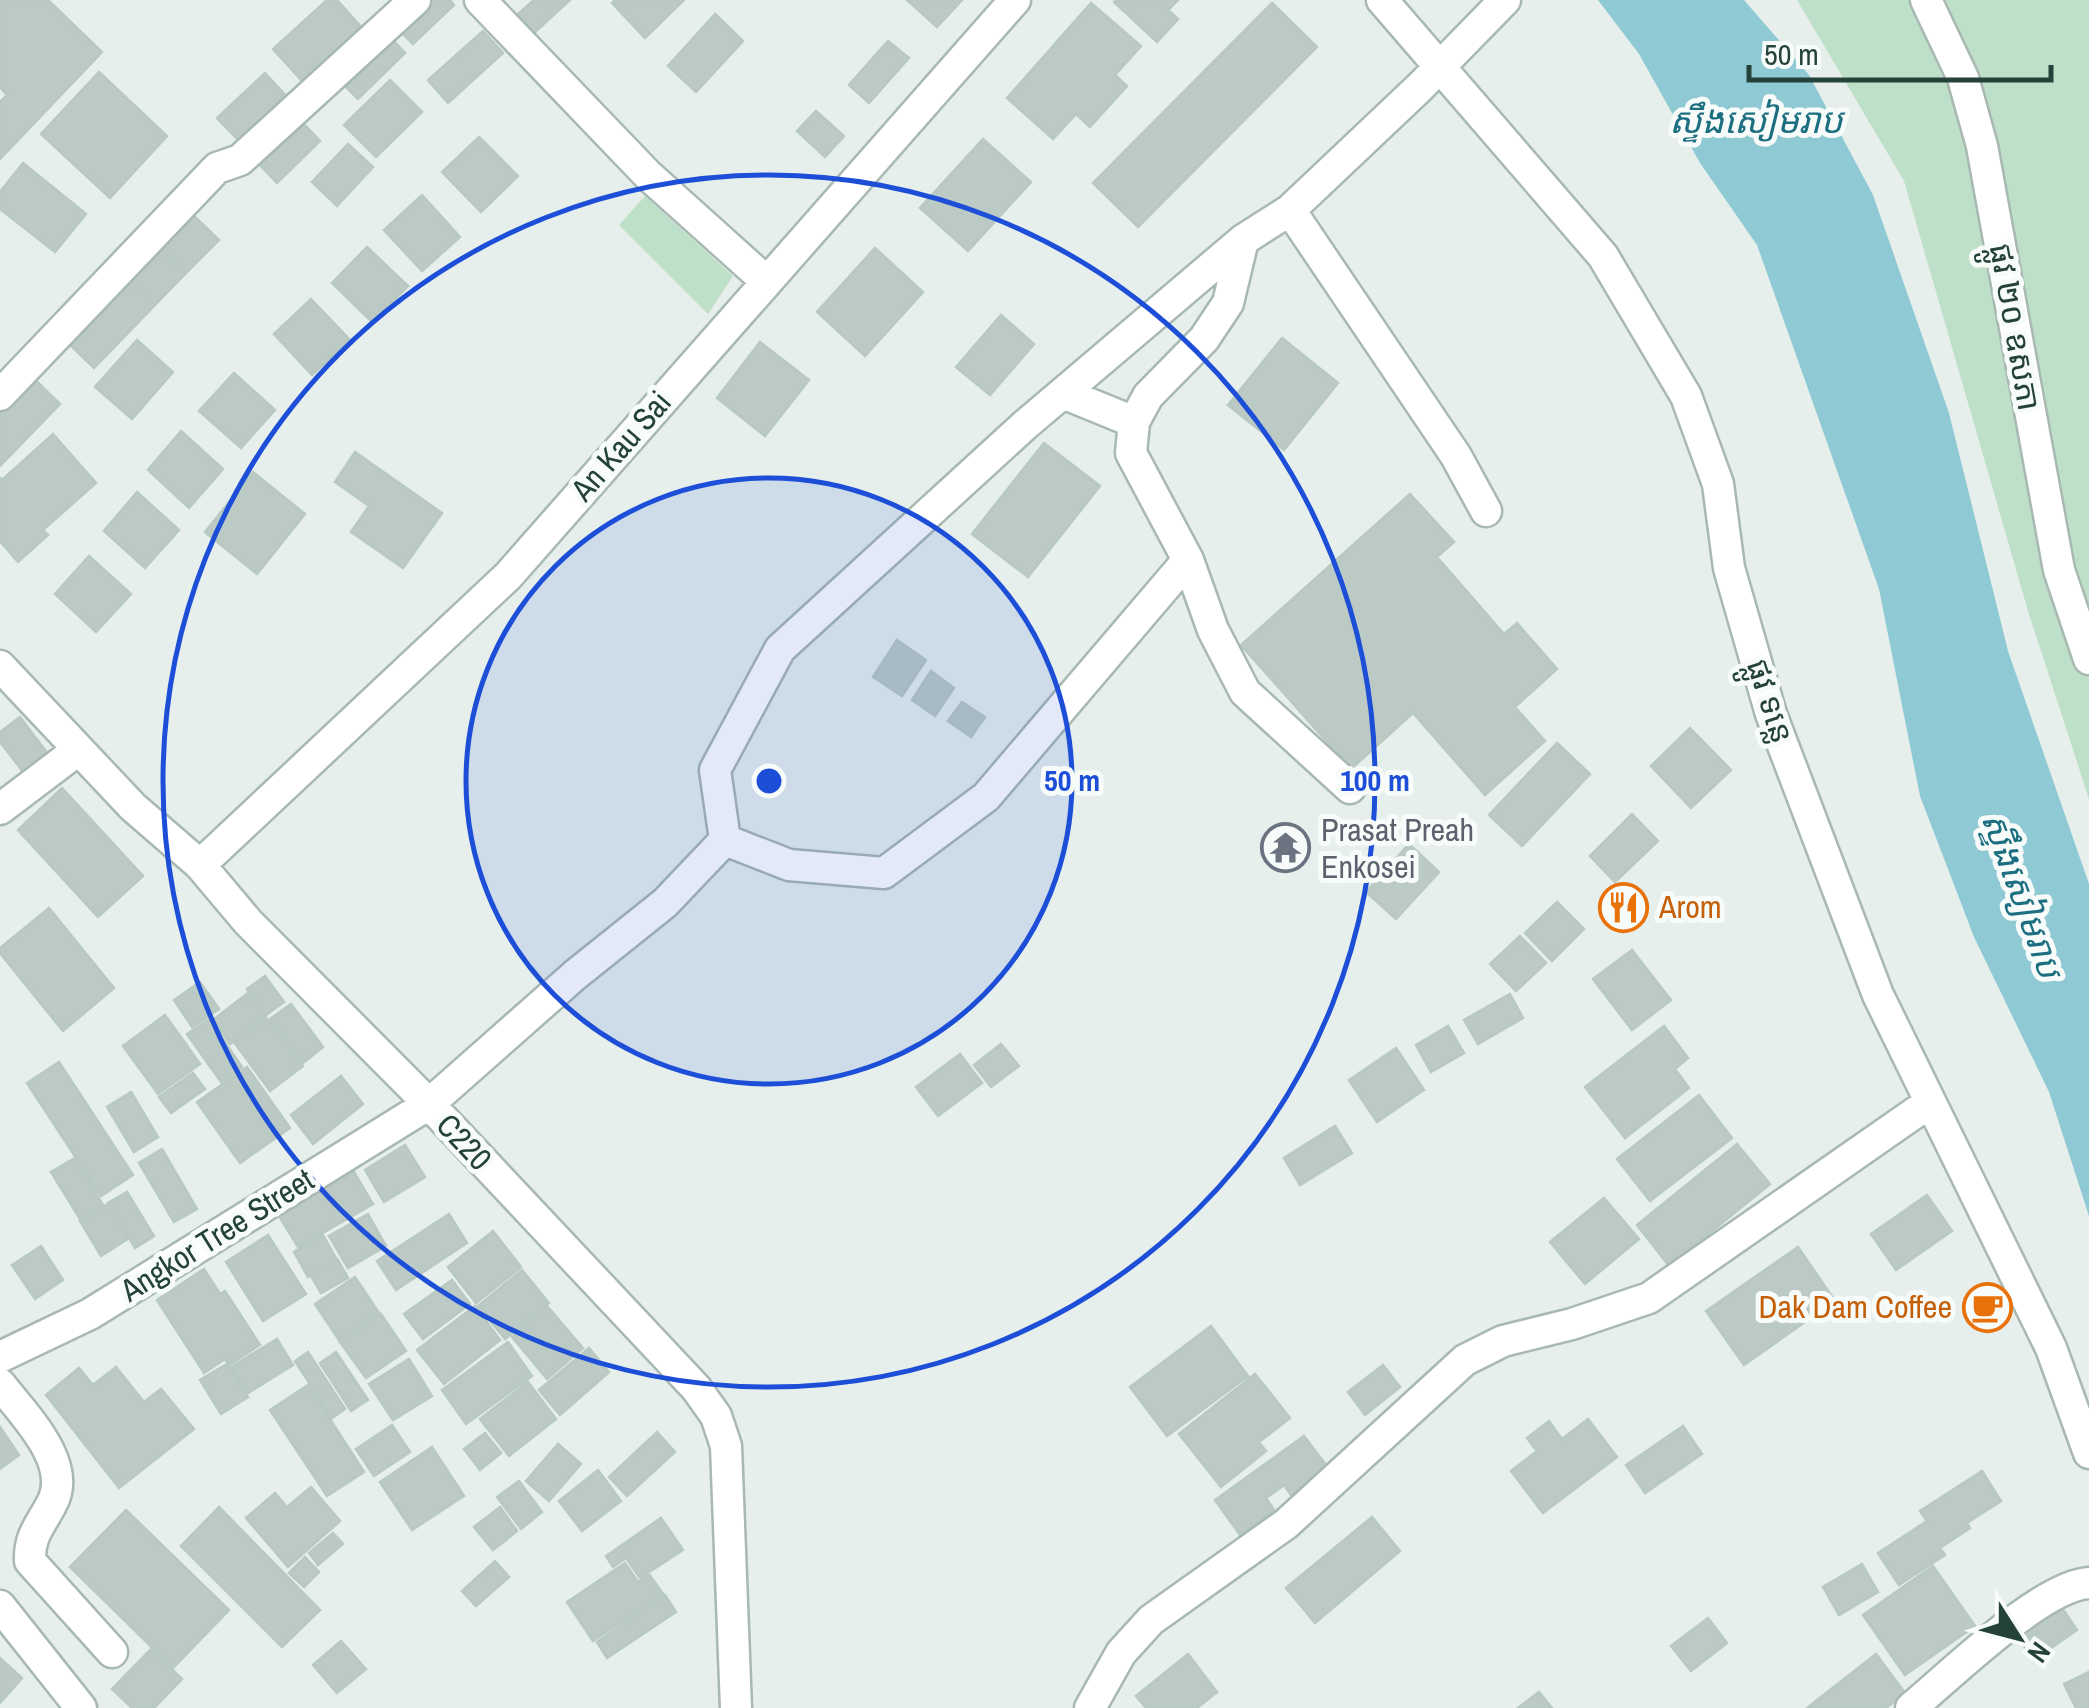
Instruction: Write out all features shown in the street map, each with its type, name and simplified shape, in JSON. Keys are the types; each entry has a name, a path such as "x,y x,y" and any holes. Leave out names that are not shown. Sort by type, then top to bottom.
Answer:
{"street":[{"path":"0,395 217,168 240,160 415,0"},
{"path":"480,0 648,175 766,281"},
{"name":"An Kau Sai","path":"200,865 508,576 1015,0"},
{"name":"ផ្លូវ ទន្លេ","path":"1382,0 1603,256 1686,396 1718,484 1729,568 1771,714 1878,995 2051,1348 2089,1453"},
{"path":"1188,560 986,797 884,872 790,865 725,840 715,770 780,649 1063,393 1243,240 1290,210 1440,68 1504,0"},
{"name":"ផ្លូវ ២០ ឧសភា","path":"1926,0 1962,78 1982,146 2059,570 2089,660"},
{"path":"1290,210 1456,456 1486,511"},
{"path":"1243,240 1228,303 1204,340 1148,396 1134,422 1132,452 1188,560 1213,630 1245,692 1350,788"},
{"path":"1063,393 1134,422"},
{"name":"C220","path":"0,666 133,807 200,865 248,922 428,1104 696,1388 716,1416 726,1446 736,1708"},
{"path":"0,809 78,750"},
{"name":"Angkor Tree Street","path":"0,1358 90,1314 428,1104 575,974 666,903 725,840"},
{"path":"1090,1708 1121,1652 1150,1620 1286,1524 1465,1360 1503,1340 1572,1324 1649,1298 1929,1102"},
{"path":"0,1384 36,1431 58,1471 55,1500 29,1541 30,1561 112,1652"},
{"path":"1912,1708 2022,1616 2072,1584 2089,1583"},
{"path":"0,1606 81,1708"}],"green space":[{"path":"1797,0 2089,0 2089,799 2028,611 1904,181"},
{"path":"645,196 733,276 708,314 619,225"}],"water":[{"name":"ស្ទឹងសៀមរាប","path":"1598,0 1744,0 1809,75 1873,195 1949,413 2008,651 2089,884 2089,1216 2049,1092 1974,937 1920,796 1879,589 1757,245 1700,163 1639,54"}],"building":[{"path":"0,0 48,0 102,52 0,159 0,102 7,95 0,87"},
{"path":"327,0 337,0 362,28 303,82 273,49"},
{"path":"432,0 450,0 454,5 413,44 400,31"},
{"path":"534,0 570,0 534,33 518,14"},
{"path":"684,0 645,38 612,3"},
{"path":"907,0 962,0 937,27"},
{"path":"1116,0 1178,0 1168,10 1178,19 1157,42"},
{"path":"1091,3 1141,46 1115,75 1127,86 1090,127 1076,114 1053,139 1007,98"},
{"path":"1272,3 1317,47 1138,227 1093,183"},
{"path":"715,14 743,41 696,92 668,66"},
{"path":"483,31 503,53 448,103 428,80"},
{"path":"392,39 405,53 358,99 344,85"},
{"path":"888,41 909,58 869,103 849,85"},
{"path":"99,72 167,136 110,198 41,134"},
{"path":"265,73 287,97 240,142 217,118"},
{"path":"390,80 422,112 376,157 344,125"},
{"path":"816,111 844,136 825,157 797,131"},
{"path":"301,121 320,141 277,183 258,163"},
{"path":"479,137 518,176 481,212 442,172"},
{"path":"983,139 1031,182 968,251 920,208"},
{"path":"348,144 373,167 337,206 312,182"},
{"path":"23,163 86,214 55,252 0,209 0,192"},
{"path":"422,195 460,237 422,271 384,230"},
{"path":"194,216 219,240 186,273 160,248"},
{"path":"367,247 408,286 372,322 332,283"},
{"path":"160,248 186,273 155,305 129,280"},
{"path":"875,248 923,292 865,356 817,312"},
{"path":"129,280 155,305 94,368 67,342"},
{"path":"311,299 350,340 312,375 274,334"},
{"path":"1001,315 1034,344 990,395 956,367"},
{"path":"1282,338 1338,383 1284,450 1228,405"},
{"path":"137,340 173,372 132,419 95,387"},
{"path":"760,342 809,380 765,436 717,398"},
{"path":"234,373 275,410 241,448 199,411"},
{"path":"33,378 60,404 0,466 0,413"},
{"path":"181,431 223,469 189,508 148,470"},
{"path":"53,434 96,483 43,530 48,535 18,562 0,541 0,478"},
{"path":"1044,443 1100,486 1028,577 972,534"},
{"path":"355,452 442,513 403,568 351,532 369,506 335,482"},
{"path":"253,472 305,514 257,574 205,532"},
{"path":"137,492 179,530 145,568 104,531"},
{"path":"1410,494 1454,542 1437,557 1504,634 1517,623 1557,669 1515,707 1545,741 1485,795 1413,713 1351,769 1241,645"},
{"path":"89,556 131,594 96,632 55,594"},
{"path":"897,640 926,660 902,696 873,677"},
{"path":"931,671 954,688 935,716 912,700"},
{"path":"962,702 985,717 971,737 948,721"},
{"path":"20,717 48,754 24,773 0,742 0,732"},
{"path":"1690,728 1731,770 1691,808 1651,766"},
{"path":"1557,743 1590,774 1522,846 1489,815"},
{"path":"62,788 143,876 98,917 18,830"},
{"path":"1632,814 1658,841 1615,882 1590,856"},
{"path":"1409,844 1439,872 1396,919 1366,892"},
{"path":"1557,902 1584,929 1552,961 1525,933"},
{"path":"49,908 114,988 63,1031 0,953 0,948"},
{"path":"1520,936 1546,963 1516,991 1490,964"},
{"path":"1632,950 1671,1000 1632,1030 1593,979"},
{"path":"265,976 284,1002 266,1015 247,989"},
{"path":"200,982 219,1009 192,1027 174,1000"},
{"path":"248,993 266,1017 230,1044 213,1020"},
{"path":"1510,994 1523,1018 1478,1044 1464,1020"},
{"path":"291,1004 323,1047 303,1063 270,1019"},
{"path":"165,1015 200,1064 158,1094 123,1046"},
{"path":"266,1018 303,1066 270,1091 234,1042"},
{"path":"209,1019 242,1067 221,1082 187,1034"},
{"path":"1448,1026 1464,1053 1431,1072 1416,1045"},
{"path":"1664,1026 1688,1058 1675,1069 1689,1088 1625,1138 1585,1087"},
{"path":"1001,1044 1019,1066 991,1087 974,1065"},
{"path":"1396,1048 1424,1090 1377,1122 1349,1080"},
{"path":"960,1054 982,1083 938,1116 916,1087"},
{"path":"59,1062 133,1175 101,1196 27,1083"},
{"path":"247,1067 290,1128 240,1163 197,1102"},
{"path":"193,1073 205,1089 171,1113 159,1097"},
{"path":"341,1076 363,1104 313,1144 291,1115"},
{"path":"131,1092 158,1137 134,1152 107,1107"},
{"path":"1699,1095 1732,1138 1650,1201 1617,1159"},
{"path":"1335,1126 1352,1153 1300,1185 1284,1158"},
{"path":"1737,1144 1770,1184 1669,1266 1637,1225"},
{"path":"405,1145 425,1177 384,1202 365,1170"},
{"path":"162,1149 197,1209 174,1222 139,1163"},
{"path":"75,1158 103,1205 80,1219 51,1172"},
{"path":"354,1172 373,1204 298,1247 279,1216"},
{"path":"127,1192 154,1236 135,1248 108,1203"},
{"path":"1927,1195 1952,1231 1896,1270 1871,1234"},
{"path":"1604,1198 1639,1239 1585,1284 1550,1242"},
{"path":"108,1204 129,1238 101,1256 80,1221"},
{"path":"368,1214 386,1246 348,1268 329,1236"},
{"path":"449,1214 467,1243 396,1290 377,1261"},
{"path":"493,1231 521,1267 476,1303 448,1267"},
{"path":"268,1235 306,1294 263,1321 226,1262"},
{"path":"323,1235 337,1260 308,1277 294,1252"},
{"path":"41,1246 63,1280 35,1299 12,1265"},
{"path":"1798,1247 1835,1301 1744,1365 1706,1311"},
{"path":"338,1260 348,1278 321,1293 311,1276"},
{"path":"204,1269 220,1294 225,1291 260,1345 229,1365 225,1359 204,1373 157,1300"},
{"path":"522,1270 549,1303 505,1339 478,1306"},
{"path":"355,1277 379,1313 339,1340 315,1304"},
{"path":"452,1280 470,1304 423,1339 404,1314"},
{"path":"475,1306 500,1340 444,1384 417,1350"},
{"path":"548,1307 583,1348 547,1379 512,1337"},
{"path":"381,1314 406,1351 366,1378 340,1342"},
{"path":"1211,1326 1248,1376 1167,1436 1130,1387"},
{"path":"277,1339 293,1365 248,1393 231,1367"},
{"path":"508,1342 532,1376 466,1424 442,1390"},
{"path":"589,1348 609,1372 560,1415 539,1390"},
{"path":"308,1352 345,1409 332,1418 295,1361"},
{"path":"336,1352 368,1400 351,1411 320,1363"},
{"path":"409,1359 432,1396 393,1420 369,1384"},
{"path":"227,1364 248,1397 221,1414 200,1380"},
{"path":"1383,1365 1400,1387 1365,1415 1348,1392"},
{"path":"116,1367 144,1402 161,1389 194,1429 119,1488 46,1395 79,1368 93,1385"},
{"path":"1255,1374 1290,1418 1259,1442 1266,1451 1221,1487 1179,1434"},
{"path":"528,1382 556,1419 509,1456 480,1419"},
{"path":"308,1385 364,1472 327,1496 270,1410"},
{"path":"1588,1419 1617,1457 1543,1513 1511,1471 1537,1451 1527,1438 1549,1421 1562,1439"},
{"path":"392,1425 410,1452 374,1476 356,1449"},
{"path":"1683,1426 1702,1454 1645,1493 1626,1465"},
{"path":"0,1427 19,1455 0,1469"},
{"path":"657,1432 675,1452 627,1496 609,1477"},
{"path":"485,1433 501,1453 480,1470 464,1449"},
{"path":"1304,1436 1329,1469 1291,1495 1284,1485 1266,1498 1274,1510 1240,1535 1215,1500"},
{"path":"558,1444 581,1464 549,1501 526,1481"},
{"path":"432,1447 464,1496 412,1530 380,1482"},
{"path":"598,1470 621,1501 582,1531 559,1501"},
{"path":"1982,1471 2001,1501 1967,1523 1970,1528 1940,1548 1945,1555 1899,1585 1878,1553 1927,1521 1920,1511"},
{"path":"519,1481 542,1512 521,1529 497,1497"},
{"path":"311,1487 340,1521 288,1567 246,1518 275,1493 287,1507"},
{"path":"219,1507 320,1610 282,1647 181,1546"},
{"path":"500,1507 517,1531 493,1550 474,1527"},
{"path":"126,1510 229,1610 173,1668 70,1567"},
{"path":"1372,1517 1400,1551 1315,1623 1286,1588"},
{"path":"661,1518 683,1550 640,1578 626,1558 613,1567 606,1556"},
{"path":"333,1533 343,1544 318,1565 309,1553"},
{"path":"305,1557 319,1572 304,1587 289,1573"},
{"path":"495,1561 509,1577 476,1606 462,1591"},
{"path":"625,1563 638,1582 649,1574 663,1594 593,1641 567,1602"},
{"path":"1862,1564 1878,1592 1839,1615 1823,1587"},
{"path":"1933,1566 1975,1626 1905,1675 1863,1615"},
{"path":"665,1595 676,1612 607,1658 597,1642"},
{"path":"2058,1602 2077,1630 2034,1660 2015,1633"},
{"path":"1708,1618 1727,1643 1691,1671 1671,1646"},
{"path":"341,1641 366,1669 337,1693 313,1665"},
{"path":"151,1649 182,1679 154,1708 132,1708 112,1689"},
{"path":"1188,1654 1217,1692 1197,1708 1146,1708 1136,1696"},
{"path":"1876,1654 1905,1693 1886,1708 1807,1708"},
{"path":"0,1658 22,1678 0,1703"},
{"path":"2089,1672 2089,1708 2076,1708 2064,1684"},
{"path":"1539,1692 1552,1708 1518,1708"}],"place":[{"name":"Prasat Preah Enkosei","path":"1286,848"},
{"name":"Arom","path":"1624,907"},
{"name":"Dak Dam Coffee","path":"1987,1307"}]}
